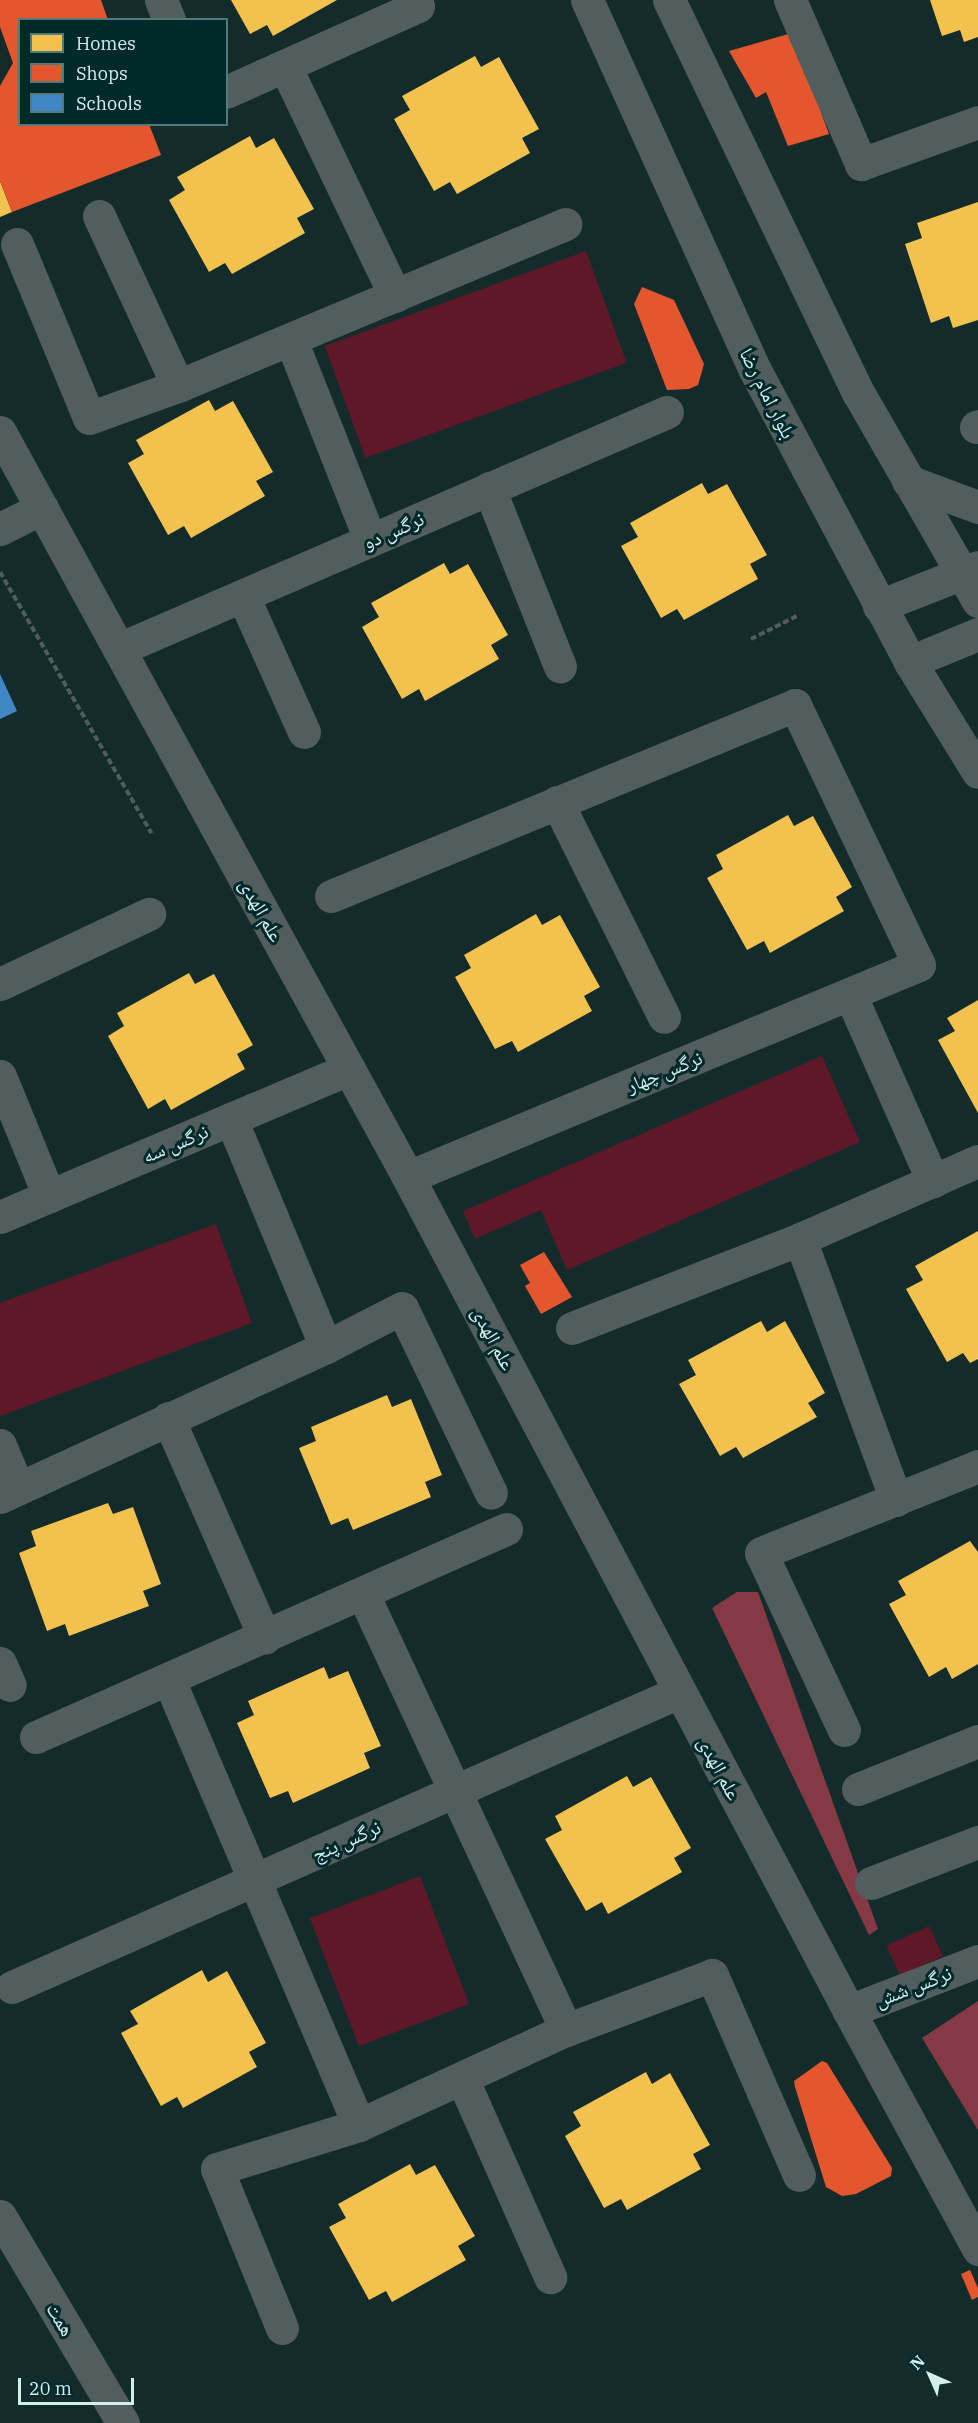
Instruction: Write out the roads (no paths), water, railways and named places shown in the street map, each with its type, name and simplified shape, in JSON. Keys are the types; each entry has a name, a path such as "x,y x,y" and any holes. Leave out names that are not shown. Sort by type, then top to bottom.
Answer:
{"street":[{"path":"161,0 168,18"},
{"path":"228,91 418,6 416,0"},
{"name":"بلوار امام رضا","path":"587,0 755,370 910,662 978,772"},
{"path":"669,0 859,394 908,481 973,580 879,606"},
{"path":"790,0 861,164 978,122"},
{"path":"285,66 395,296"},
{"path":"99,216 178,386"},
{"path":"17,244 89,418 178,386 291,340 564,224"},
{"path":"291,340 370,540"},
{"name":"نرگس دو","path":"119,649 667,412"},
{"name":"علم الهدی","path":"0,432 408,1177 679,1692 978,2249"},
{"path":"908,481 978,507"},
{"path":"489,488 560,666"},
{"path":"0,529 42,508"},
{"path":"243,596 304,732"},
{"path":"910,662 978,634"},
{"name":"نرگس چهار","path":"408,1177 920,965 795,705 557,802"},
{"path":"331,896 557,802 664,1017"},
{"path":"0,984 149,914"},
{"path":"850,994 933,1181"},
{"name":"نرگس سه","path":"0,1217 349,1069"},
{"path":"0,1076 49,1196"},
{"path":"231,1119 326,1347"},
{"path":"572,1328 800,1239 978,1161"},
{"path":"800,1239 896,1500"},
{"path":"0,1445 9,1492 326,1347 402,1308 491,1493"},
{"path":"168,1418 265,1638"},
{"path":"844,1730 762,1553 978,1466"},
{"path":"36,1737 265,1638 506,1529"},
{"path":"363,1594 566,2030"},
{"path":"169,1680 359,2125"},
{"name":"نرگس پنج","path":"12,1987 679,1692"},
{"path":"858,1789 978,1741"},
{"path":"871,1883 978,1842"},
{"name":"نرگس شش","path":"849,2011 978,1961"},
{"path":"282,2328 217,2169 359,2125 566,2030 712,1975 799,2175"},
{"path":"462,2078 550,2277"},
{"name":"همت","path":"0,2216 123,2423"}]}
